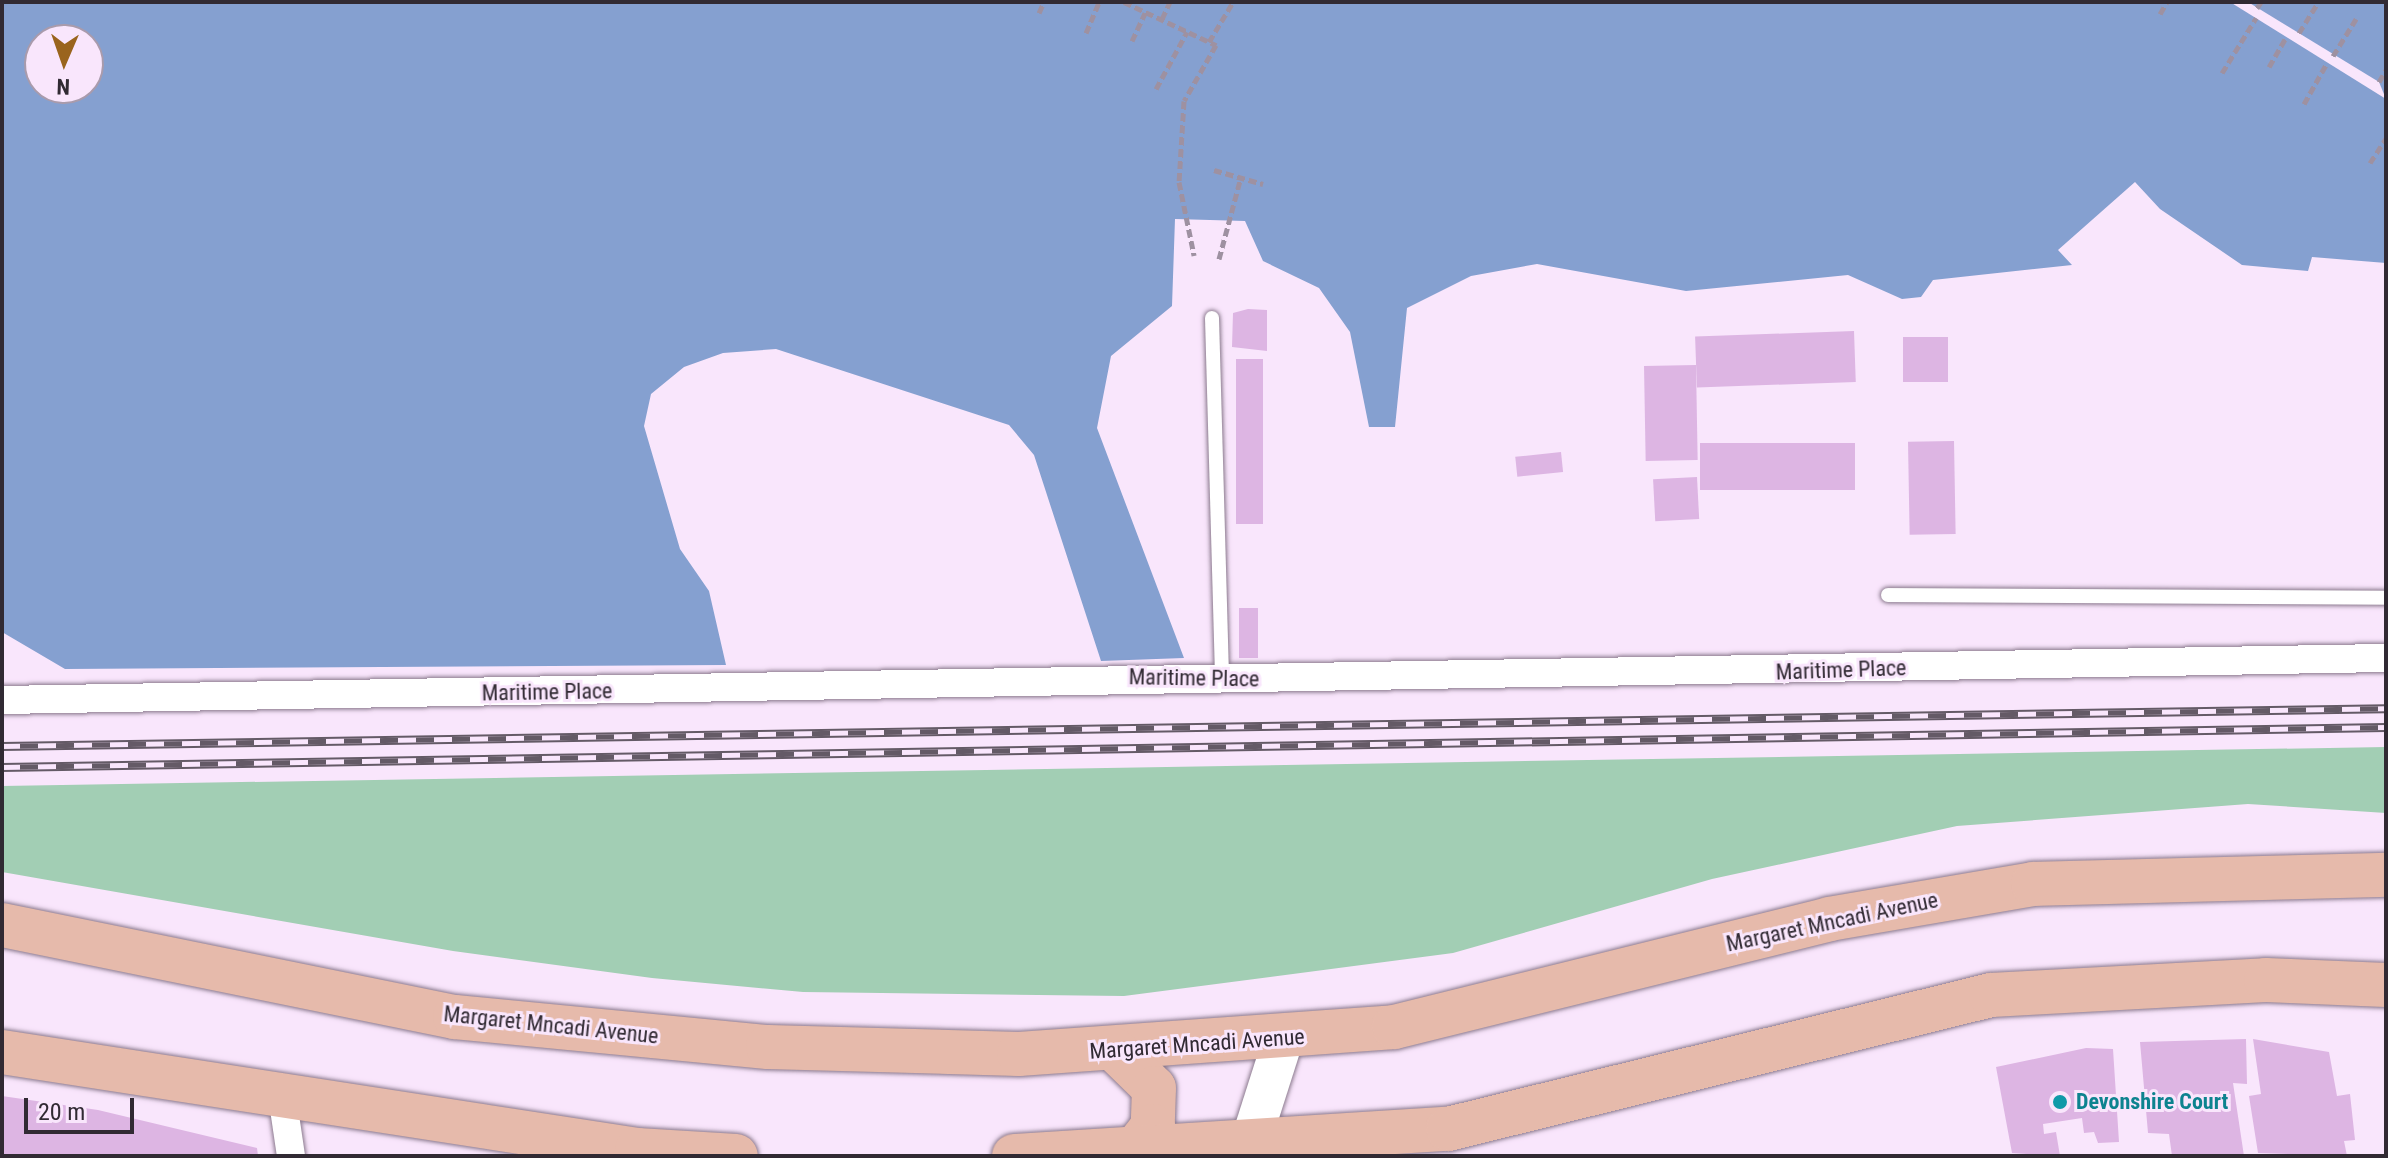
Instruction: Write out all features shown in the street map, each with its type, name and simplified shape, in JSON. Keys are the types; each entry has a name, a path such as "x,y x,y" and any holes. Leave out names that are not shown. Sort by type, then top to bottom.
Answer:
{"main road":[{"name":"Margaret Mncadi Avenue","path":"2,925 532,1026 768,1047 1115,1050 1283,1040 1446,1016 1884,907 2060,881 2281,874 2386,875"},
{"path":"2281,874 2386,900"},
{"path":"1014,1156 1134,1150 1247,1150 1448,1129 1991,995 2251,981 2386,985"},
{"path":"1247,1150 1283,1040"},
{"path":"1115,1050 1154,1088 1155,1119 1134,1150"},
{"path":"2,1052 638,1153 736,1156"}],"street":[{"name":"Maritime Place","path":"2,700 2386,658"},
{"path":"282,1095 291,1156"}],"lane":[{"path":"1212,318 1222,679"},
{"path":"1888,595 2386,598"}],"path":[{"path":"1039,13 1044,2"},
{"path":"1086,33 1099,2"},
{"path":"1124,2 1216,45 1183,114 1179,182 1194,255"},
{"path":"1162,20 1170,2"},
{"path":"1209,42 1233,2"},
{"path":"2160,14 2167,2"},
{"path":"2299,33 2318,2"},
{"path":"1132,41 1146,12"},
{"path":"2222,73 2256,18"},
{"path":"2333,56 2356,19"},
{"path":"1156,89 1187,32"},
{"path":"2269,67 2286,37"},
{"path":"2304,104 2327,63"},
{"path":"2379,82 2386,70"},
{"path":"2370,163 2386,138"},
{"path":"1214,170 1263,184"},
{"path":"1219,259 1241,177"}],"green space":[{"path":"2386,747 2386,813 2248,804 1957,826 1712,879 1453,953 1124,996 803,992 652,978 453,951 2,872 2,786"}],"water":[{"path":"2,2 2386,2 2386,263 2312,257 2308,271 2242,265 2160,209 2135,182 2058,250 2072,265 1933,280 1921,297 1902,299 1848,275 1686,291 1537,264 1471,276 1407,308 1395,427 1369,427 1350,332 1319,288 1263,261 1245,221 1175,219 1172,306 1111,356 1097,428 1184,658 1101,661 1034,455 1009,425 776,349 723,353 684,367 651,394 644,426 680,549 709,591 726,665 65,669 2,632"}],"pier":[{"path":"2230,2 2248,2 2379,82 2386,99"}],"building":[{"path":"1248,309 1267,310 1267,351 1232,347 1233,313"},
{"path":"1854,331 1856,382 1697,388 1695,337"},
{"path":"1903,337 1948,337 1948,382 1903,382"},
{"path":"1236,359 1263,359 1263,524 1236,524"},
{"path":"1696,365 1698,460 1646,461 1644,366"},
{"path":"1954,441 1956,534 1910,535 1908,442"},
{"path":"1700,443 1855,443 1855,490 1700,490"},
{"path":"1561,452 1563,472 1517,477 1515,457"},
{"path":"1697,477 1699,519 1655,521 1653,479"},
{"path":"1239,608 1258,608 1258,658 1239,658"},
{"path":"2246,1039 2247,1084 2233,1083 2244,1156 2172,1156 2169,1134 2148,1133 2140,1042"},
{"path":"2253,1039 2329,1052 2337,1096 2350,1094 2355,1140 2344,1141 2347,1156 2258,1153 2249,1096 2261,1094"},
{"name":"Devonshire Court","path":"2086,1048 2113,1049 2119,1142 2098,1143 2094,1132 2084,1133 2082,1118 2043,1124 2044,1134 2056,1132 2060,1156 2012,1153 1996,1067"},
{"path":"2,1096 98,1110 257,1148 258,1156 2,1156"}],"railway":[{"path":"2,746 2386,708"},
{"path":"2,767 2386,727"}],"place":[{"name":"Devonshire Court","path":"2060,1102"}]}
